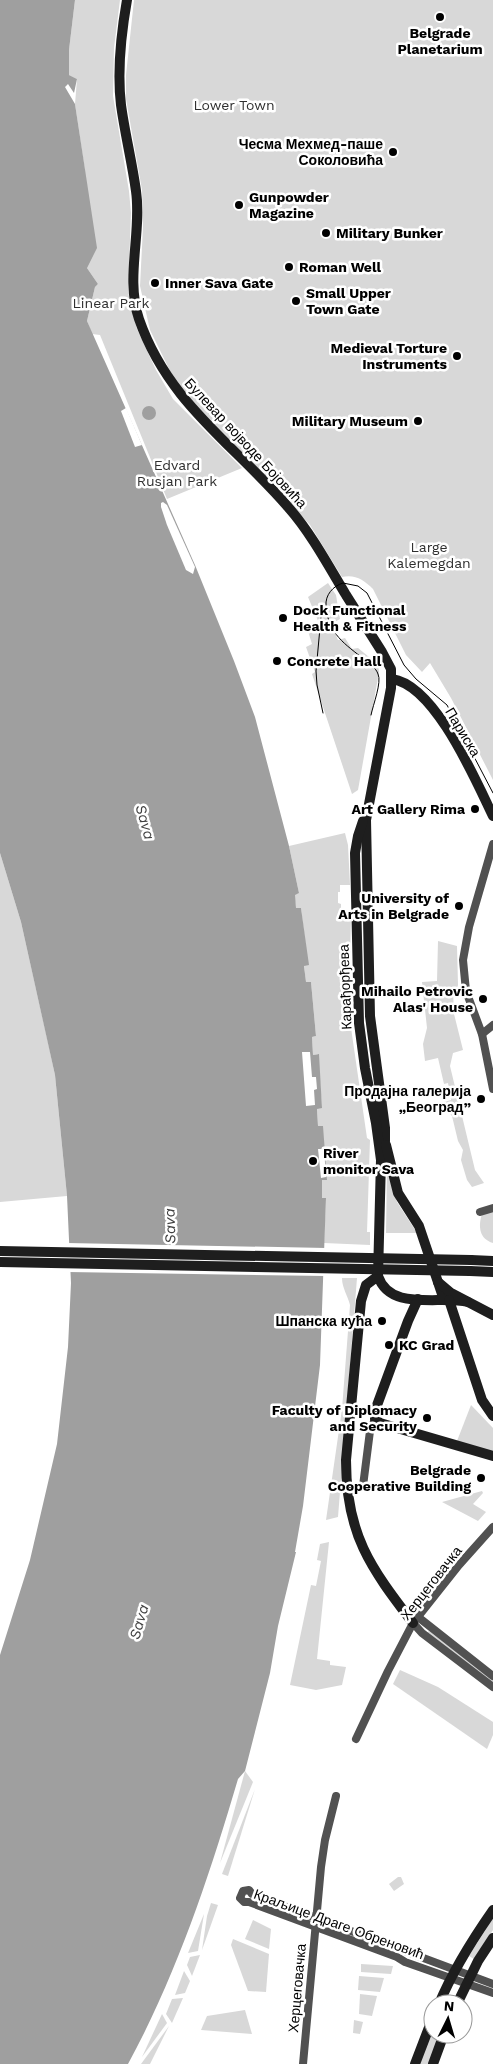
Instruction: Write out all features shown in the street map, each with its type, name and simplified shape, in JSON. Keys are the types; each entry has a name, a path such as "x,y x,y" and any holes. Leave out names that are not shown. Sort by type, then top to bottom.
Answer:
{"main road":[{"name":"Булевар војводе Бојовића","path":"127,0 120,88 137,203 134,297 139,319 156,355 180,395 287,506 305,529 388,661 392,679"},
{"name":"Париска","path":"392,679 407,684 439,716 448,728 490,806 493,816"},
{"name":"Карађорђева","path":"378,1276 381,1160 359,1023 356,853 392,679"},
{"name":"Карађорђева","path":"366,812 366,922 370,1016 384,1111 385,1142 398,1193 419,1226 485,1408 493,1416"},
{"name":"Карађорђева","path":"381,1160 385,1142"},
{"path":"0,1252 493,1261"},
{"path":"0,1262 470,1271 491,1273"},
{"path":"416,1620 385,1587 362,1548 351,1517 346,1483 346,1460 361,1300 366,1285 378,1276 384,1288 392,1294 418,1299 468,1302"},
{"path":"437,1280 451,1293 493,1315"},
{"path":"418,1299 376,1408 374,1419 380,1423 493,1456"},
{"path":"443,1994 452,1974 493,1910"},
{"path":"462,1994 493,1938"},
{"path":"415,2064 423,2043"},
{"path":"433,2064 440,2044"}],"street":[{"path":"493,844 466,935 463,960 466,991 490,1055 493,1088"},
{"path":"482,1034 493,1025"},
{"path":"480,1212 493,1208"},
{"path":"363,1486 370,1431 374,1419"},
{"name":"Херцеговачка","path":"356,1740 388,1671 416,1620 459,1565 493,1527"},
{"path":"416,1620 493,1676"},
{"path":"416,1620 422,1633 493,1687"},
{"name":"Херцеговачка","path":"303,2064 314,1922 325,1840 336,1796"},
{"name":"Краљице Драге Обреновић","path":"314,1922 252,1894 248,1890 243,1891 241,1894 241,1899 244,1902 314,1922 468,1980 493,1993"},
{"name":"Краљице Драге Обреновић","path":"468,1980 493,1984"}],"green space":[{"path":"75,0 120,0 114,48 113,96 129,191 131,213 128,292 137,329 156,370 173,399 242,468 167,499 100,335 92,334 87,321 95,287 98,284 87,268 85,171 75,104 77,79 69,75 69,50"},
{"path":"134,0 493,0 493,780 451,698 430,663 422,672 406,655 373,589 359,578 351,576 342,577 310,525 200,413 175,381 150,330 140,286 143,227 142,190 126,99 126,75"},
{"path":"328,583 336,595 340,619 331,624 338,640 345,638 352,649 358,648 369,657 378,661 379,672 358,790 352,794 312,674 315,672 306,647 312,644 307,628 319,623 308,597"},
{"path":"345,833 348,845 350,885 340,885 338,903 341,904 341,910 351,910 349,1014 367,1138 370,1140 367,1232 370,1232 370,1245 324,1243 326,1199 322,1198 322,1180 327,1180 322,1126 318,1126 317,1108 322,1108 318,1054 313,1055 312,1037 316,1036 311,982 306,983 304,965 308,965 301,908 296,908 294,894 299,893 289,846"},
{"path":"0,853 21,922 55,1075 67,1196 0,1202"},
{"path":"438,941 457,946 458,985 457,989 453,990 454,1014 463,1050 453,1053 450,1066 475,1170 484,1183 472,1187 467,1180 461,1160 463,1150 458,1141 452,1116 440,1103 451,1100 448,1083 444,1084 438,1058 425,1061 423,1044 427,1028 422,982 437,981"},
{"path":"387,1167 397,1202 417,1233 386,1233"},
{"path":"493,1210 493,1243 482,1235 480,1223 482,1214"},
{"path":"342,1278 357,1278 338,1517 326,1520 342,1409 350,1305"},
{"path":"471,1405 493,1428 493,1452 457,1441"},
{"path":"482,1491 483,1493 473,1504 486,1512 478,1521 442,1502"},
{"path":"329,1542 317,1659 330,1661 330,1665 346,1667 342,1685 316,1690 290,1685 311,1585 316,1586 321,1561 317,1560 320,1544"},
{"path":"429,1631 493,1679 493,1685 427,1633"},
{"path":"400,1670 438,1687 493,1722 493,1735 487,1749 393,1684"},
{"path":"245,1771 253,1782 220,1863"},
{"path":"255,1789 228,1876 222,1874"},
{"path":"398,1877 401,1877 404,1884 394,1891 389,1884"},
{"path":"211,1903 218,1905 202,1950 207,1916"},
{"path":"204,1914 198,1951 188,1953"},
{"path":"493,1918 493,1930 474,1959 469,1956"},
{"path":"253,1920 271,1929 269,1949 245,1939"},
{"path":"233,1939 269,1954 266,1992 248,1991 231,1945"},
{"path":"200,1955 192,1976 187,1965 190,1957"},
{"path":"361,1964 393,1966 391,1974 361,1972"},
{"path":"184,1971 190,1981 185,1993 175,1995"},
{"path":"359,1976 384,1978 380,1992 358,1990"},
{"path":"360,1994 377,1996 372,2016 359,2014"},
{"path":"183,1998 172,2023 166,2014 172,1999"},
{"path":"245,2010 252,2034 201,2030 207,2016"},
{"path":"162,2014 167,2023 142,2057"},
{"path":"354,2020 363,2022 360,2034 353,2033"},
{"path":"169,2026 150,2064 141,2064"},
{"path":"423,2043 440,2044 433,2064 415,2064"}],"water":[{"name":"Sava","path":"0,0 75,0 69,50 69,75 77,79 74,93 68,84 65,87 75,104 97,248 87,268 98,284 95,287 87,321 195,565 255,717 289,846 299,893 295,895 296,908 301,908 309,965 304,966 306,982 311,982 316,1036 312,1037 313,1055 319,1054 322,1108 317,1109 318,1126 323,1126 327,1180 322,1180 322,1198 326,1198 320,1365 296,1552 278,1626 270,1673 245,1771 238,1779 203,1889 162,1995 128,2064 0,2064 0,1655 30,1560 57,1444 68,1347 71,1283 67,1196 55,1075 21,922 0,853"},
{"path":"146,406 152,406 156,413 152,420 146,420 142,416 142,410"}],"pier":[{"path":"126,408 142,445 135,447 121,411"},
{"path":"163,502 167,505 195,567 193,574 186,570 167,525 161,507"},
{"path":"302,1052 310,1052 312,1077 316,1077 317,1089 314,1090 315,1105 306,1106"},
{"path":"318,1149 324,1149 326,1177 321,1178"},
{"path":"67,1243 326,1248 325,1276 68,1272"}],"tram line":[{"path":"371,715 379,682 377,672 373,666 339,638 327,616 326,602 328,595 339,584 343,583 358,586 367,593 404,665 416,679 447,705 493,793"},
{"path":"322,606 316,671 323,713"}],"place":[{"name":"Belgrade Planetarium","path":"440,17"},
{"name":"Чесма Мехмед-паше Соколовића","path":"393,152"},
{"name":"Gunpowder Magazine","path":"239,205"},
{"name":"Military Bunker","path":"326,233"},
{"name":"Roman Well","path":"289,267"},
{"name":"Inner Sava Gate","path":"155,283"},
{"name":"Small Upper Town Gate","path":"296,301"},
{"name":"Medieval Torture Instruments","path":"457,356"},
{"name":"Military Museum","path":"418,421"},
{"name":"Dock Functional Health & Fitness","path":"283,618"},
{"name":"Concrete Hall","path":"277,661"},
{"name":"Art Gallery Rima","path":"475,809"},
{"name":"University of Arts in Belgrade","path":"459,906"},
{"name":"Mihailo Petrovic Alas' House","path":"483,999"},
{"name":"Продајна галерија „Београд”","path":"481,1099"},
{"name":"River monitor Sava","path":"313,1161"},
{"name":"Шпанска кућа","path":"382,1321"},
{"name":"KC Grad","path":"389,1345"},
{"name":"Faculty of Diplomacy and Security","path":"427,1418"},
{"name":"Belgrade Cooperative Building","path":"481,1478"}],"park label":[{"name":"Lower Town","path":"234,105"},
{"name":"Linear Park","path":"111,303"},
{"name":"Edvard Rusjan Park","path":"177,474"},
{"name":"Large Kalemegdan","path":"429,556"}]}
